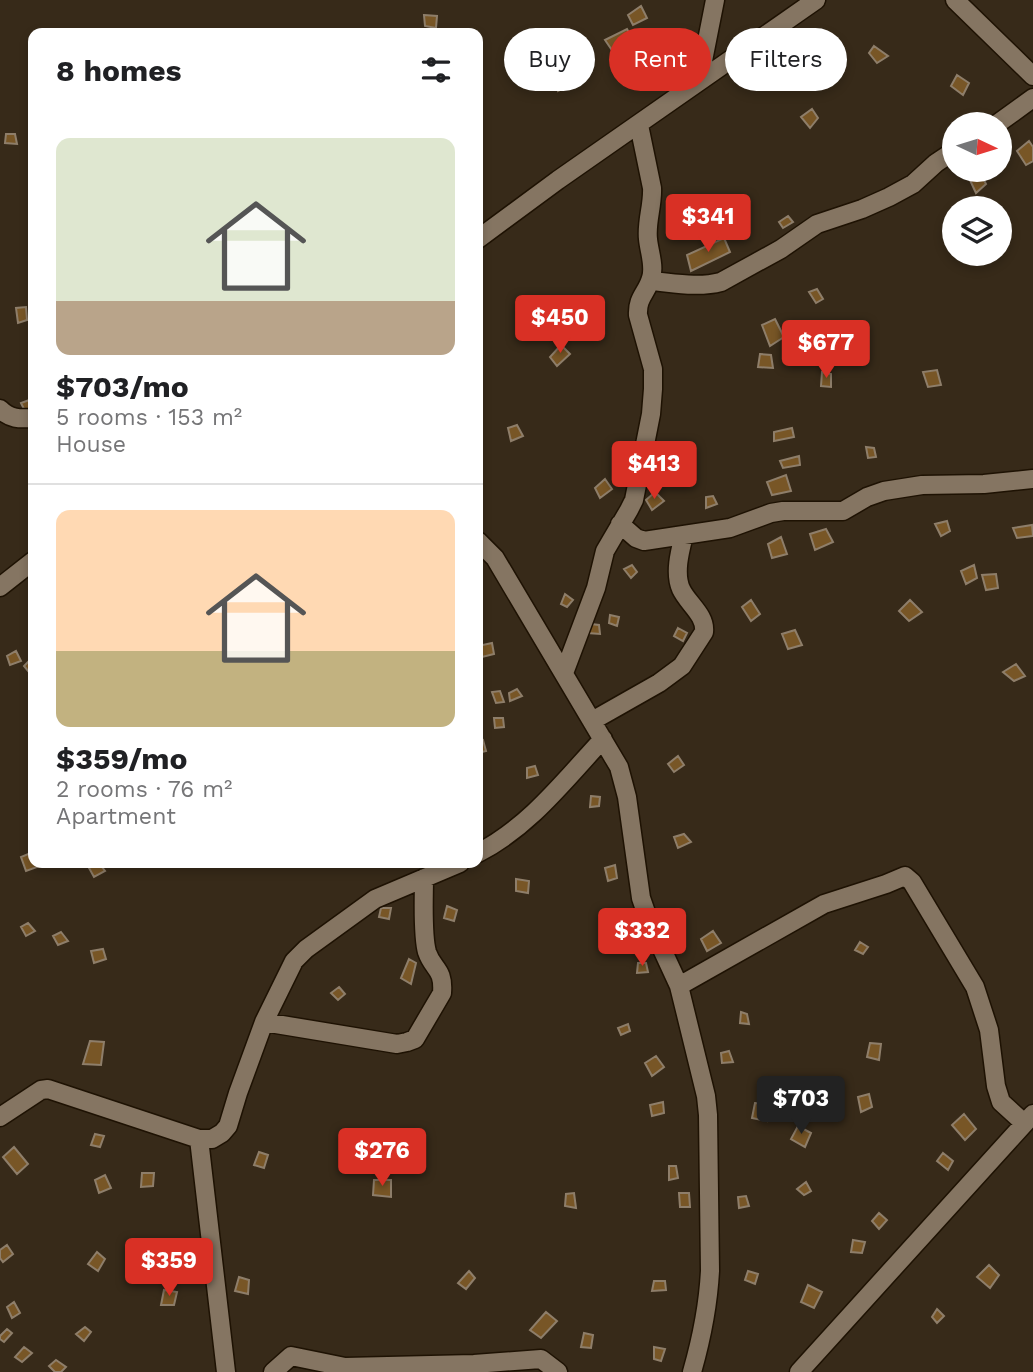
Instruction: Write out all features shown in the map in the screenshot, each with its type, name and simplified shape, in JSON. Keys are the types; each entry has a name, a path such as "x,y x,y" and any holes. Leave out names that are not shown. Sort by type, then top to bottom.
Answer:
{"street":[{"path":"709,28 715,0"},
{"path":"711,73 816,0"},
{"path":"954,0 1033,76"},
{"path":"483,235 685,91"},
{"path":"1012,113 1033,98"},
{"path":"564,673 596,588 604,551 634,500 651,414 653,369 638,308 639,300 652,275 648,237 652,188 639,125"},
{"path":"651,281 699,285 721,282 780,249 817,224 862,209 913,184 942,159"},
{"path":"0,409 14,419 28,418"},
{"path":"620,524 640,541 730,527 783,511 843,511 884,491 922,485 984,484 1033,479"},
{"path":"592,721 659,683 682,666 704,632 703,621 681,588 678,574 684,534"},
{"path":"483,546 495,558 619,767 627,797 641,898 679,986 706,1096 708,1115 710,1271 704,1329 692,1372"},
{"path":"0,587 28,565"},
{"path":"483,850 531,818 603,740"},
{"path":"0,1117 41,1090 48,1089 199,1139 212,1139 228,1126 237,1093 264,1022 294,961 306,948 375,899 448,868"},
{"path":"679,986 824,904 905,876 912,882 975,987 989,1030 996,1086 1001,1102 1029,1119 799,1372"},
{"path":"264,1022 397,1044 415,1039 442,993 443,985 442,975 427,952 424,878"},
{"path":"199,1139 226,1372"},
{"path":"273,1372 291,1356 345,1367 474,1364 541,1359 558,1372"}],"building":[{"path":"641,6 647,18 633,25 628,15"},
{"path":"424,15 437,16 436,28 425,26"},
{"path":"874,46 888,56 877,63 869,53"},
{"path":"957,75 969,83 963,95 951,86"},
{"path":"812,109 818,118 810,128 801,117"},
{"path":"6,134 15,134 17,144 5,143"},
{"path":"1029,141 1033,147 1033,161 1026,165 1017,151"},
{"path":"971,182 985,182 986,184 976,193"},
{"path":"788,216 793,222 783,228 779,222"},
{"path":"724,238 730,252 691,271 687,255"},
{"path":"817,289 823,299 816,303 809,292"},
{"path":"26,307 27,320 18,323 16,308"},
{"path":"775,319 784,337 770,346 762,325"},
{"path":"561,345 570,354 557,366 550,357"},
{"path":"760,354 771,355 773,368 758,367"},
{"path":"937,370 941,385 928,387 923,372"},
{"path":"822,372 831,374 831,387 821,386"},
{"path":"28,400 28,412 26,413 21,403"},
{"path":"517,425 523,436 511,441 508,428"},
{"path":"792,428 794,437 774,441 774,432"},
{"path":"866,447 874,448 876,457 868,458"},
{"path":"799,456 800,465 783,468 780,461"},
{"path":"786,475 791,491 772,495 767,482"},
{"path":"605,479 612,489 600,498 595,488"},
{"path":"655,492 664,501 652,510 646,500"},
{"path":"713,496 717,504 706,508 706,497"},
{"path":"947,521 950,531 941,536 935,524"},
{"path":"1032,525 1033,536 1017,538 1013,528"},
{"path":"826,529 833,542 815,550 810,534"},
{"path":"781,537 787,554 772,558 768,544"},
{"path":"632,565 637,572 631,578 624,569"},
{"path":"974,565 977,578 966,584 961,571"},
{"path":"996,574 998,588 986,590 982,575"},
{"path":"565,594 573,600 567,607 561,604"},
{"path":"751,600 760,614 751,621 742,607"},
{"path":"910,600 922,612 909,621 899,611"},
{"path":"610,615 619,617 617,626 609,623"},
{"path":"591,624 599,625 600,634 588,633"},
{"path":"678,628 687,633 683,641 674,636"},
{"path":"795,630 802,645 788,649 782,634"},
{"path":"492,643 494,654 483,657 483,645"},
{"path":"16,651 21,661 10,665 7,656"},
{"path":"1016,664 1025,676 1014,681 1003,672"},
{"path":"517,689 522,696 510,701 509,693"},
{"path":"500,691 504,702 496,703 492,692"},
{"path":"494,718 503,718 504,727 495,728"},
{"path":"678,756 684,765 674,772 668,764"},
{"path":"535,766 538,775 527,778 527,768"},
{"path":"591,796 600,797 599,806 590,807"},
{"path":"684,834 691,842 678,848 674,837"},
{"path":"28,854 28,868 34,868 26,871 21,857"},
{"path":"615,865 617,878 608,881 605,868"},
{"path":"89,868 103,868 105,871 94,877"},
{"path":"516,879 529,881 528,893 516,891"},
{"path":"447,906 457,910 454,921 444,918"},
{"path":"381,908 391,908 389,919 379,917"},
{"path":"28,923 35,931 26,936 21,927"},
{"path":"713,931 721,943 707,951 701,939"},
{"path":"61,932 68,941 58,945 53,936"},
{"path":"612,932 621,933 620,941 611,940"},
{"path":"860,942 868,947 863,954 855,950"},
{"path":"103,949 106,959 94,963 91,951"},
{"path":"409,959 416,963 411,984 401,978"},
{"path":"638,963 646,963 648,972 637,973"},
{"path":"339,987 345,994 338,1000 331,993"},
{"path":"741,1012 747,1014 749,1024 740,1023"},
{"path":"628,1024 630,1031 621,1035 618,1028"},
{"path":"90,1041 104,1042 101,1065 83,1064"},
{"path":"870,1043 881,1044 879,1060 867,1057"},
{"path":"729,1051 733,1062 722,1063 721,1053"},
{"path":"656,1056 664,1067 652,1076 645,1063"},
{"path":"869,1094 872,1107 861,1112 858,1097"},
{"path":"663,1102 664,1113 652,1116 650,1105"},
{"path":"755,1103 769,1105 767,1121 752,1118"},
{"path":"964,1114 976,1129 965,1140 952,1125"},
{"path":"798,1126 811,1133 805,1147 791,1139"},
{"path":"95,1134 104,1136 100,1147 91,1145"},
{"path":"14,1147 28,1164 17,1174 3,1157"},
{"path":"259,1152 268,1155 264,1168 254,1165"},
{"path":"943,1153 953,1161 948,1170 937,1161"},
{"path":"669,1166 676,1166 678,1178 669,1180"},
{"path":"142,1173 154,1173 153,1186 141,1187"},
{"path":"105,1175 111,1188 99,1193 95,1180"},
{"path":"374,1180 391,1180 391,1197 373,1195"},
{"path":"806,1182 811,1191 804,1195 797,1189"},
{"path":"574,1193 576,1208 565,1206 566,1194"},
{"path":"679,1193 689,1193 690,1207 680,1207"},
{"path":"746,1196 749,1206 739,1208 738,1197"},
{"path":"879,1213 887,1220 879,1229 872,1221"},
{"path":"853,1240 865,1242 862,1253 851,1252"},
{"path":"7,1245 13,1254 3,1262 0,1250"},
{"path":"97,1252 105,1259 98,1271 88,1264"},
{"path":"989,1265 999,1275 990,1288 977,1277"},
{"path":"469,1271 475,1278 466,1289 458,1283"},
{"path":"748,1271 758,1274 755,1284 745,1280"},
{"path":"239,1277 249,1280 248,1294 235,1291"},
{"path":"654,1281 665,1281 666,1290 652,1291"},
{"path":"808,1285 822,1292 814,1308 801,1302"},
{"path":"164,1290 177,1292 174,1305 161,1305"},
{"path":"14,1302 20,1313 12,1318 7,1307"},
{"path":"937,1309 944,1316 937,1323 932,1317"},
{"path":"546,1312 557,1321 541,1338 530,1330"},
{"path":"85,1327 91,1332 84,1341 76,1334"},
{"path":"7,1329 12,1333 4,1342 0,1336"},
{"path":"584,1333 593,1335 591,1348 581,1347"},
{"path":"24,1347 32,1353 22,1362 15,1357"},
{"path":"654,1347 665,1349 661,1361 654,1359"},
{"path":"56,1360 66,1367 61,1372 55,1372 49,1366"}]}
